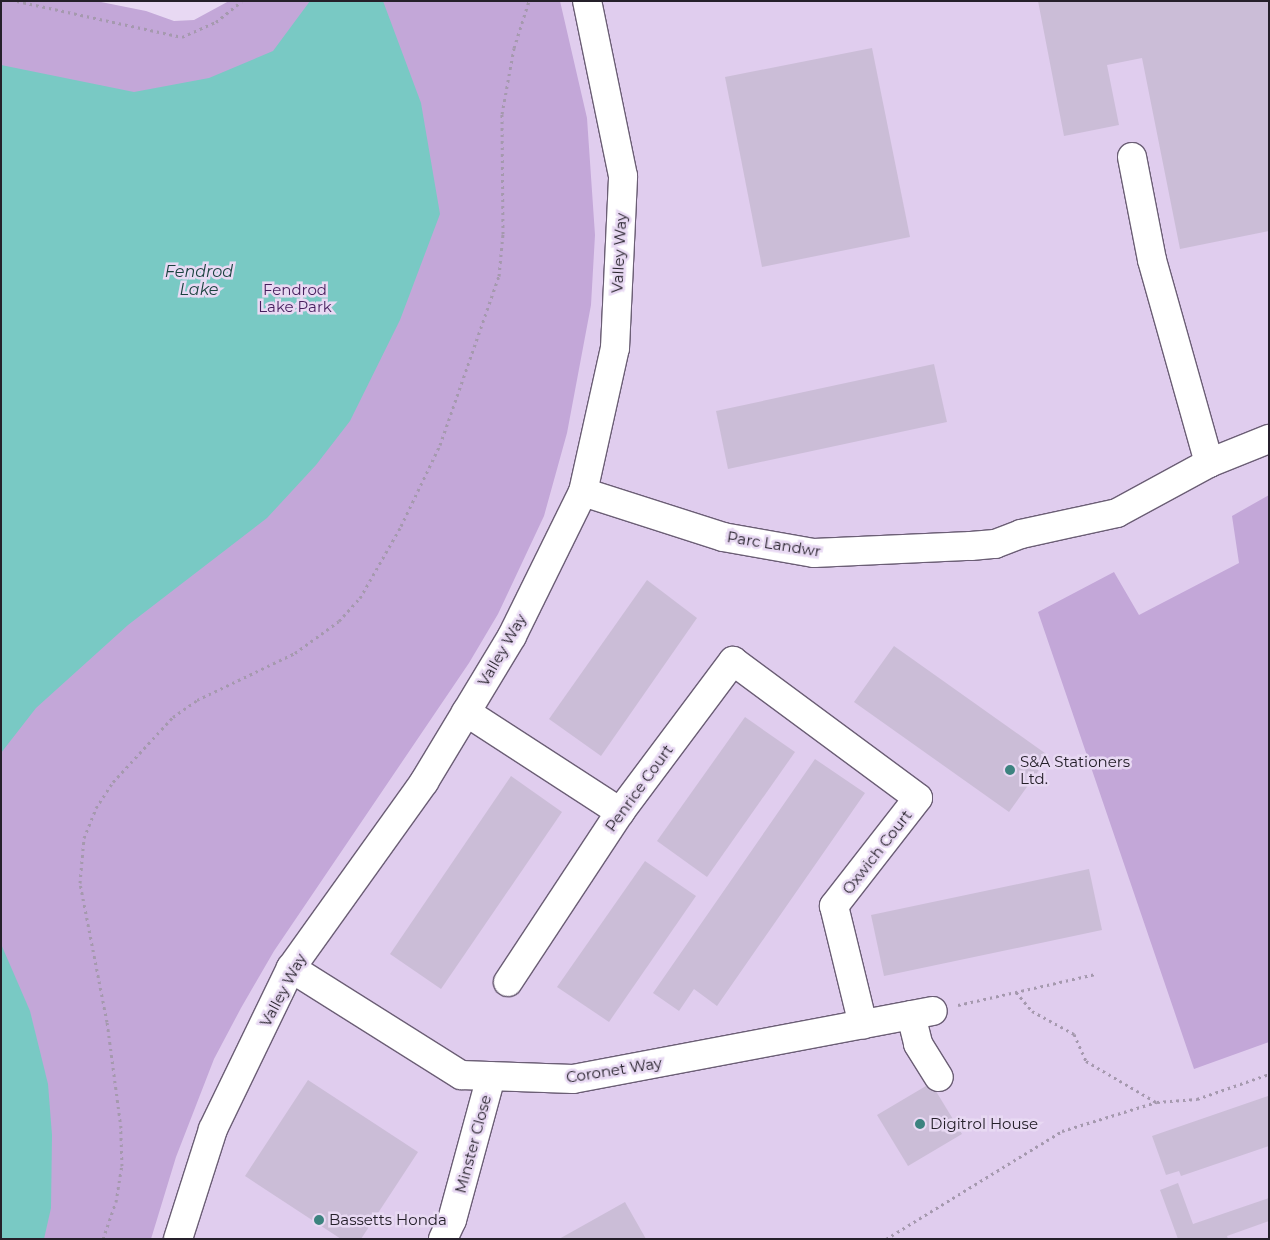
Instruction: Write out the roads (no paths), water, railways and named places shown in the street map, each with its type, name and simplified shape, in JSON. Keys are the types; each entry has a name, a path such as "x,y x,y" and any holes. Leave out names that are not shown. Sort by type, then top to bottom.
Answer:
{"street":[{"name":"Valley Way","path":"178,1239 213,1129 291,968 424,782 512,636 583,492 615,348 623,176 587,1"},
{"path":"1132,157 1152,260 1209,463"},
{"name":"Parc Landwr","path":"583,492 723,537 814,553 971,546 995,544 1021,534 1117,513 1209,463 1269,439"},
{"name":"Penrice Court","path":"508,982 620,812 733,662 795,706"},
{"name":"Oxwich Court","path":"795,706 918,798 834,906 863,1025"},
{"path":"466,712 620,812"},
{"name":"Coronet Way","path":"291,968 461,1075 573,1079 922,1013 918,1044 938,1077"},
{"name":"Minster Close","path":"443,1239 452,1220 491,1076"}],"water":[{"name":"Fendrod Lake","path":"310,1 383,1 421,103 440,214 400,320 350,421 316,465 267,518 128,625 36,708 1,753 1,65 134,92 209,78 273,51"},
{"path":"1,944 30,1011 48,1084 52,1135 51,1208 44,1239 1,1239"}],"place":[{"name":"S&A Stationers Ltd.","path":"1010,770"},
{"name":"Digitrol House","path":"920,1124"},
{"name":"Bassetts Honda","path":"319,1220"}],"park label":[{"name":"Fendrod Lake Park","path":"295,298"}]}
